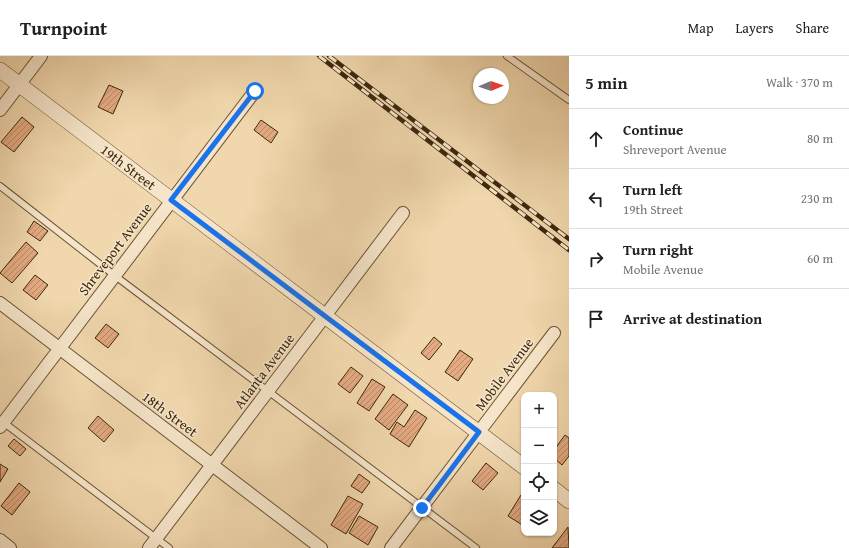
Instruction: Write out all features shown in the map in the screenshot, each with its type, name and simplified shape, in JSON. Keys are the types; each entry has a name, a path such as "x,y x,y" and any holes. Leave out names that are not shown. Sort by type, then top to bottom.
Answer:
{"street":[{"path":"0,110 41,56"},
{"name":"19th Street","path":"0,70 521,465"},
{"name":"Shreveport Avenue","path":"1,423 255,91"},
{"name":"Atlanta Avenue","path":"153,543 404,212"},
{"name":"18th Street","path":"0,303 321,548"},
{"name":"Mobile Avenue","path":"391,548 554,333"},
{"path":"557,491 569,501"},
{"path":"0,540 10,548"}],"lane":[{"path":"507,56 569,100"},
{"path":"0,186 114,275 476,548"},
{"path":"1,423 153,543 168,548"}],"building":[{"path":"109,85 123,91 113,114 98,107"},
{"path":"22,117 34,127 14,152 1,142"},
{"path":"261,120 278,132 271,143 254,130"},
{"path":"34,221 48,231 40,241 27,232"},
{"path":"26,242 38,253 12,283 0,273"},
{"path":"35,275 48,285 36,300 23,290"},
{"path":"106,324 119,334 108,348 95,338"},
{"path":"434,337 442,344 429,360 421,353"},
{"path":"460,350 473,359 458,381 445,372"},
{"path":"351,367 363,376 350,393 338,384"},
{"path":"372,379 385,387 369,411 357,403"},
{"path":"393,394 408,405 389,430 375,419"},
{"path":"415,410 427,418 409,447 390,434 397,422 404,427"},
{"path":"98,416 114,430 104,442 88,428"},
{"path":"565,435 569,438 569,456 562,465 557,461 557,446"},
{"path":"14,439 26,449 20,456 8,446"},
{"path":"486,463 498,473 483,490 472,481"},
{"path":"0,464 8,469 0,482"},
{"path":"359,474 370,482 362,493 351,486"},
{"path":"19,483 30,492 12,515 1,506"},
{"path":"521,495 521,524 508,516"},
{"path":"348,496 363,504 346,534 331,525"},
{"path":"359,516 378,527 368,545 349,533"},
{"path":"568,527 569,548 552,548"}],"railway":[{"path":"319,56 569,250"},
{"path":"329,56 569,239"}],"route":[{"path":"255,91 171,200 479,432 422,508"}]}
